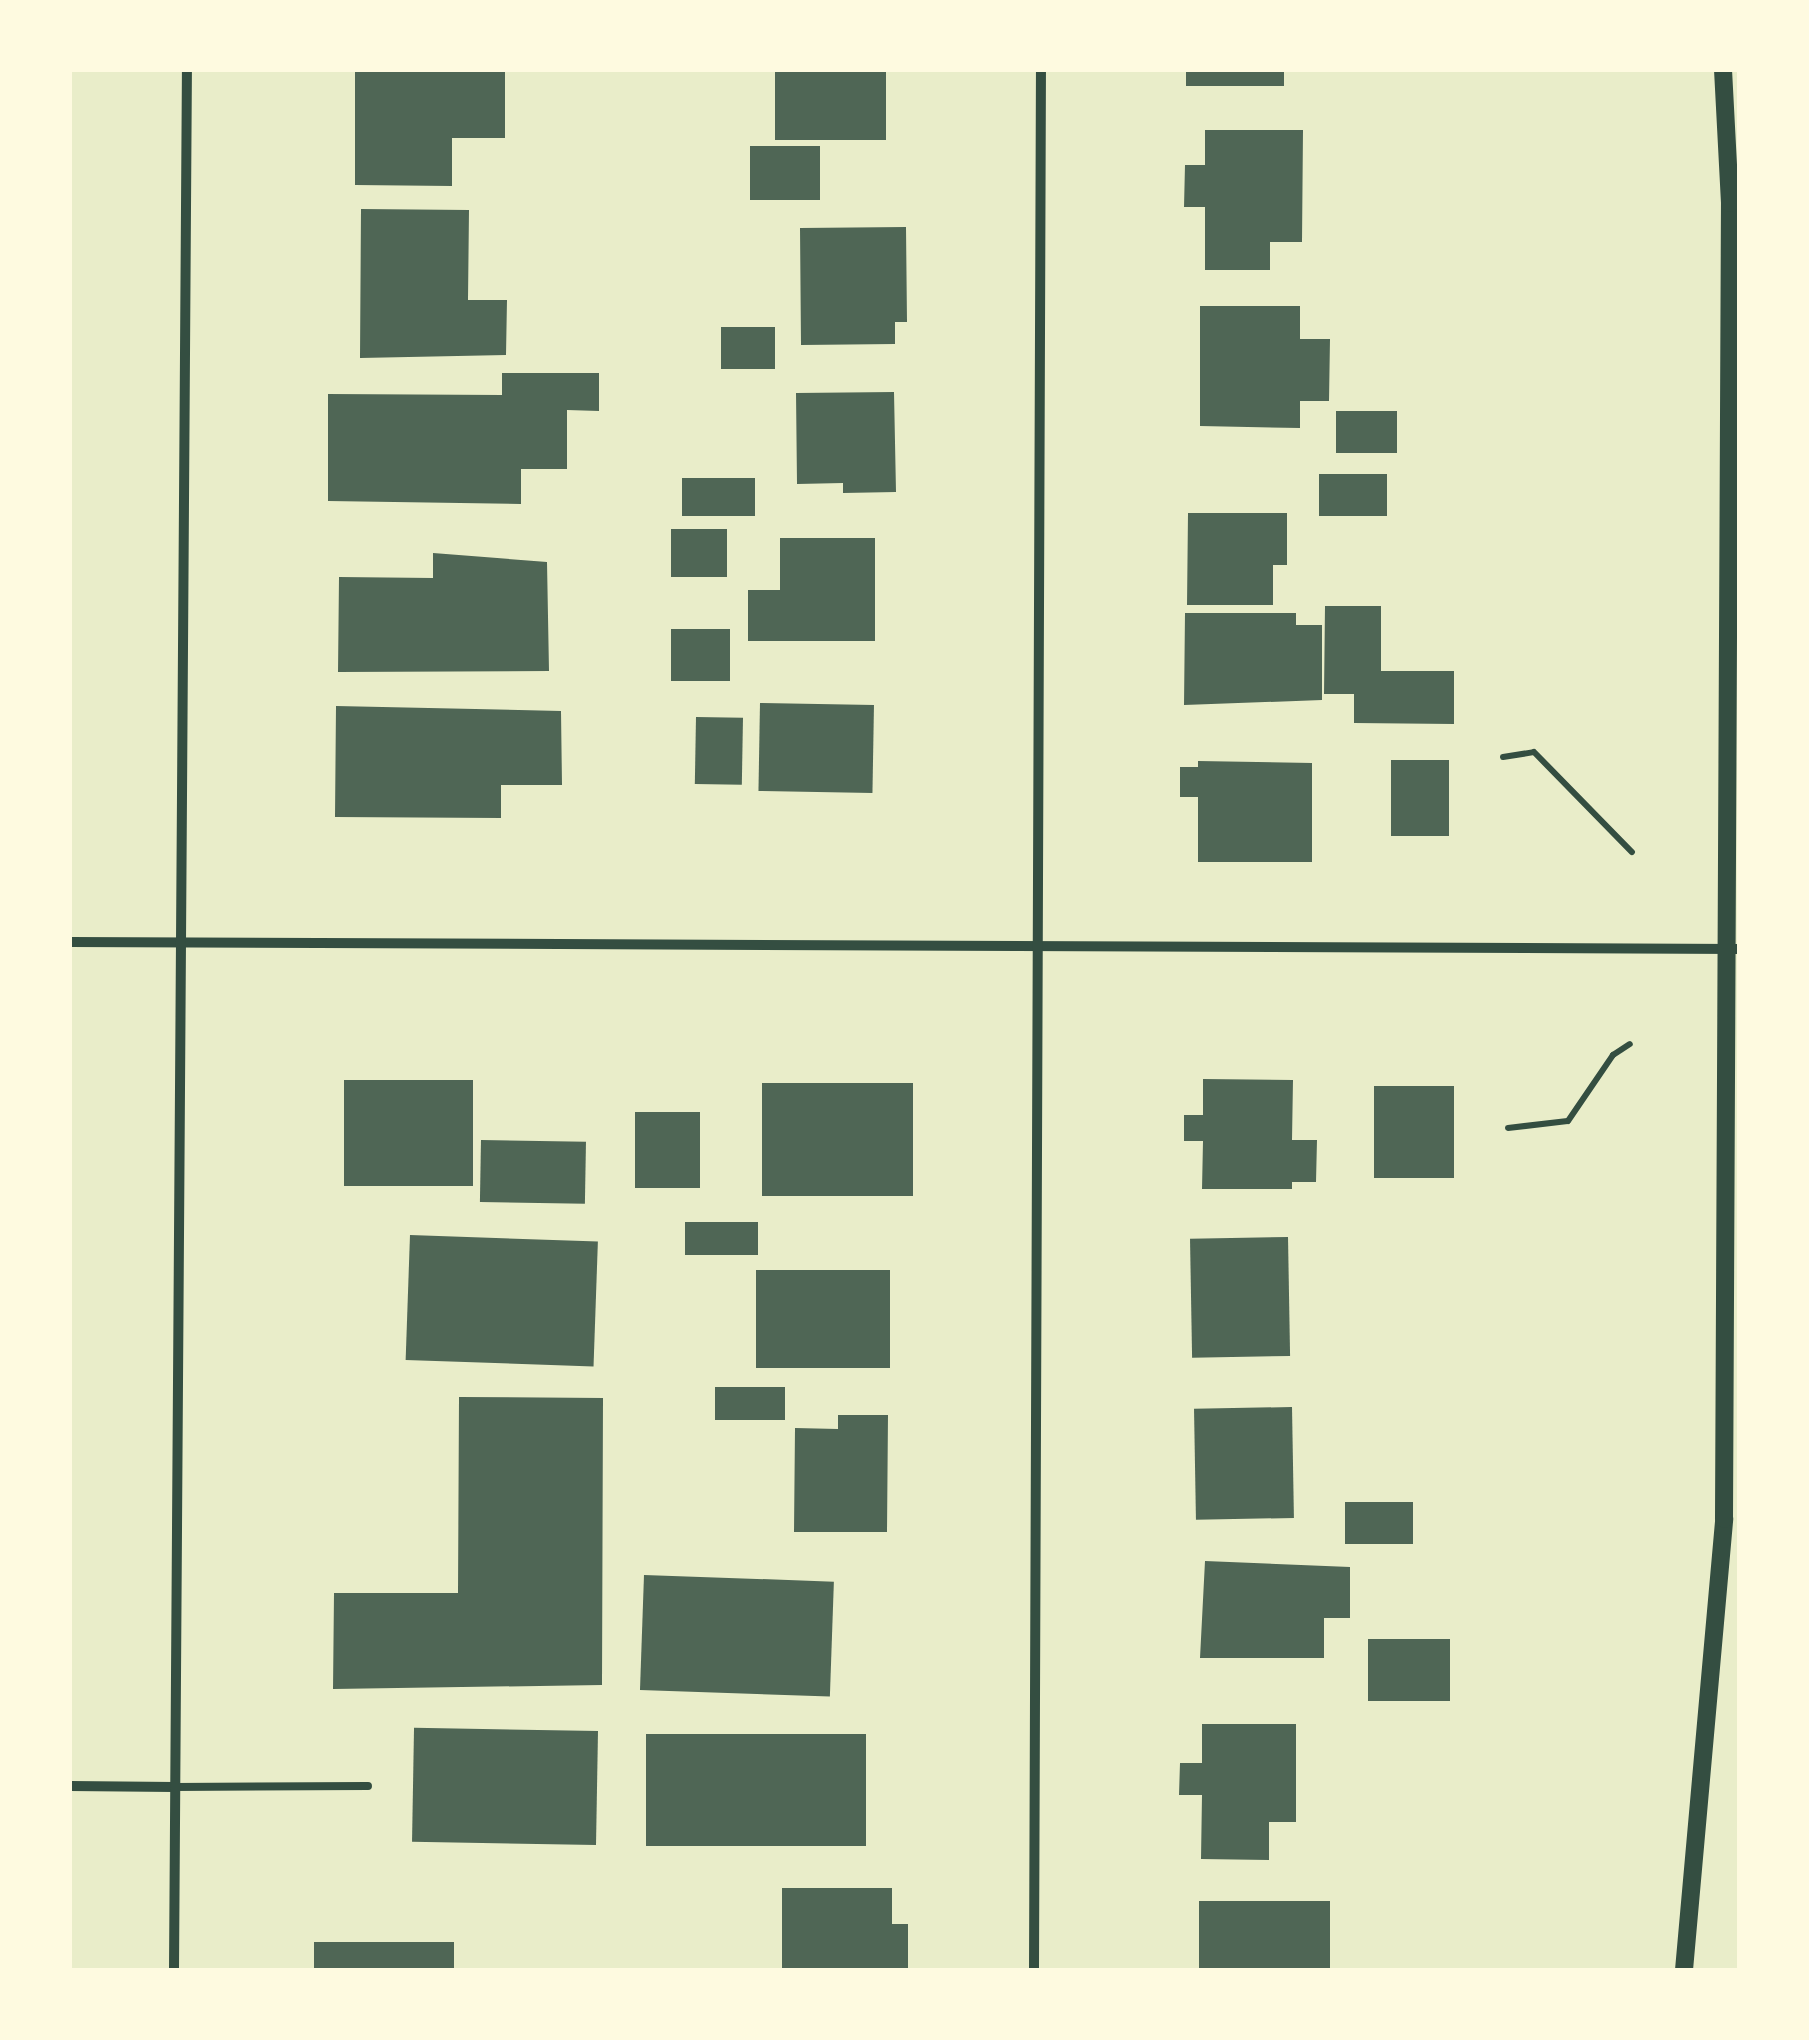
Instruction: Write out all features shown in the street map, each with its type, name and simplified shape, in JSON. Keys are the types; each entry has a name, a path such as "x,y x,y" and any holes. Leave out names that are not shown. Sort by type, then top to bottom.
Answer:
{"street":[{"path":"174,1970 178,942 187,70"},
{"path":"1034,1970 1042,70"},
{"path":"1684,1970 1724,1519 1733,949 1730,202 1723,70"},
{"path":"70,942 1733,949"},
{"path":"70,1786 174,1787"}],"lane":[{"path":"174,1787 368,1786"}],"path":[{"path":"1504,757 1534,752 1632,852"},
{"path":"1508,1128 1568,1120 1613,1055 1630,1044"}],"building":[{"path":"355,70 505,70 505,138 452,138 452,186 355,185"},
{"path":"775,70 886,70 886,140 775,140"},
{"path":"1186,70 1284,70 1284,86 1186,86"},
{"path":"1205,130 1303,130 1302,242 1270,242 1270,270 1205,270 1205,207 1184,207 1185,165 1205,165"},
{"path":"750,146 820,146 820,200 750,200"},
{"path":"361,209 469,210 468,300 507,300 506,355 360,358"},
{"path":"906,227 907,322 895,322 895,344 801,345 800,228"},
{"path":"1200,306 1300,306 1300,339 1330,339 1329,401 1300,401 1300,428 1200,426"},
{"path":"721,327 775,327 775,369 721,369"},
{"path":"502,373 599,373 599,411 567,410 567,469 521,469 521,504 328,501 328,394 502,395"},
{"path":"894,392 896,492 843,493 843,483 797,484 796,393"},
{"path":"1336,411 1397,411 1397,453 1336,453"},
{"path":"1319,474 1387,474 1387,516 1319,516"},
{"path":"682,478 755,478 755,516 682,516"},
{"path":"1188,513 1287,513 1287,565 1273,565 1273,605 1187,605"},
{"path":"671,529 727,529 727,577 671,577"},
{"path":"780,538 875,538 875,641 748,641 748,590 780,590"},
{"path":"433,553 547,562 549,671 338,672 339,577 433,578"},
{"path":"1325,606 1381,606 1381,671 1454,671 1454,724 1354,723 1354,694 1324,694"},
{"path":"1185,613 1296,613 1296,625 1322,625 1322,700 1184,705"},
{"path":"671,629 730,629 730,681 671,681"},
{"path":"760,703 874,705 872,793 758,791"},
{"path":"336,706 561,711 562,785 501,785 501,818 335,817"},
{"path":"696,717 743,718 742,785 695,784"},
{"path":"1391,760 1449,760 1449,836 1391,836"},
{"path":"1198,761 1312,763 1312,862 1198,862 1198,797 1180,797 1180,767 1198,767"},
{"path":"1203,1079 1293,1080 1292,1140 1317,1140 1316,1182 1292,1182 1292,1189 1202,1189 1203,1141 1184,1141 1184,1115 1203,1115"},
{"path":"344,1080 473,1080 473,1186 344,1186"},
{"path":"762,1083 913,1083 913,1196 762,1196"},
{"path":"1374,1086 1454,1086 1454,1178 1374,1178"},
{"path":"635,1112 700,1112 700,1188 635,1188"},
{"path":"481,1140 586,1142 585,1204 480,1202"},
{"path":"685,1222 758,1222 758,1255 685,1255"},
{"path":"410,1235 598,1242 594,1366 406,1360"},
{"path":"1288,1237 1290,1356 1192,1358 1190,1239"},
{"path":"756,1270 890,1270 890,1368 756,1368"},
{"path":"715,1387 785,1387 785,1420 715,1420"},
{"path":"459,1397 603,1398 602,1685 333,1689 334,1593 458,1593"},
{"path":"1292,1407 1294,1518 1196,1520 1194,1409"},
{"path":"838,1415 888,1415 887,1532 794,1532 795,1428 838,1429"},
{"path":"1345,1502 1413,1502 1413,1544 1345,1544"},
{"path":"1205,1561 1350,1567 1350,1618 1324,1618 1324,1658 1200,1658"},
{"path":"644,1575 834,1582 830,1697 640,1690"},
{"path":"1368,1639 1450,1639 1450,1701 1368,1701"},
{"path":"1202,1724 1296,1724 1296,1822 1269,1822 1269,1860 1201,1859 1202,1795 1179,1795 1180,1763 1202,1763"},
{"path":"414,1728 598,1731 596,1845 412,1842"},
{"path":"646,1734 866,1734 866,1846 646,1846"},
{"path":"782,1888 892,1888 892,1924 908,1924 908,1970 782,1970"},
{"path":"1199,1901 1330,1901 1330,1970 1199,1970"},
{"path":"314,1942 454,1942 454,1970 314,1970"}]}
